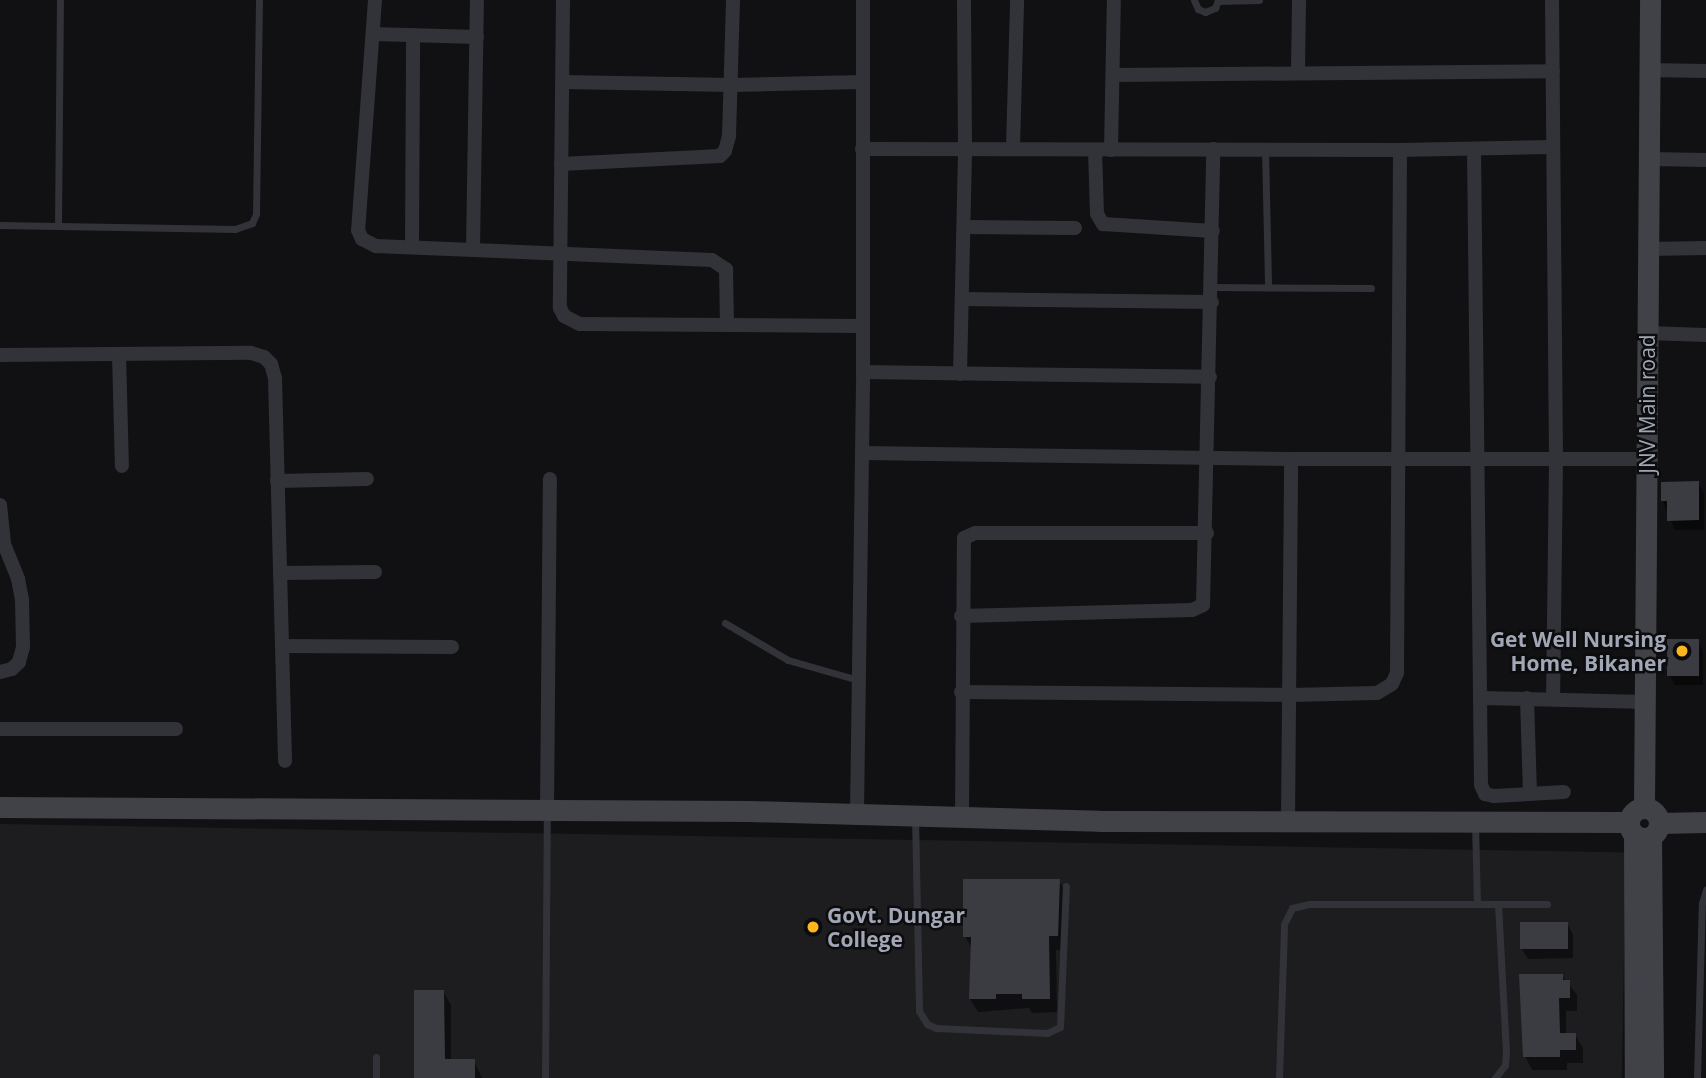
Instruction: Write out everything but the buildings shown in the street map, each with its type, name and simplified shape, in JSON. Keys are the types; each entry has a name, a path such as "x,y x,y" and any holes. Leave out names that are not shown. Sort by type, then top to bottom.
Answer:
{"street":[{"path":"375,0 358,230 368,244 561,252 719,263 726,269 727,325"},
{"path":"473,249 477,0"},
{"path":"563,0 560,308 570,321 862,326"},
{"path":"561,164 720,156 726,150 729,136 733,85 733,0"},
{"path":"857,813 863,372 863,0"},
{"path":"960,374 965,147 964,0"},
{"path":"1013,147 1017,0"},
{"path":"1111,150 1114,0"},
{"path":"1298,0 1298,72"},
{"path":"1552,0 1551,147 1556,460 1553,699"},
{"name":"JNV Main road","path":"1643,825 1650,0"},
{"path":"373,34 477,37"},
{"path":"412,247 413,35"},
{"path":"1649,70 1706,71"},
{"path":"1114,75 1553,71"},
{"path":"562,82 733,85 862,82"},
{"path":"862,149 1013,147 1095,150 1400,150 1551,147"},
{"path":"961,616 1199,608 1206,599 1213,149"},
{"path":"1474,149 1481,785 1485,794 1480,822"},
{"path":"1095,150 1097,214 1102,224 1213,231"},
{"path":"961,692 1290,695 1377,693 1392,684 1398,673 1401,458 1400,150"},
{"path":"1649,159 1706,160"},
{"path":"964,226 1075,228"},
{"path":"1648,249 1706,248"},
{"path":"963,299 1212,294"},
{"path":"1647,333 1706,335"},
{"path":"0,355 251,353 264,357 271,364 275,378 285,761"},
{"path":"120,354 122,466"},
{"path":"863,372 1210,377"},
{"path":"862,453 1291,459 1648,459"},
{"path":"1289,820 1291,459"},
{"path":"277,481 367,479"},
{"path":"547,810 550,479"},
{"path":"0,505 4,544 18,579 22,600 23,648 19,662 0,672"},
{"path":"962,816 961,544 969,534 1207,533"},
{"path":"280,573 375,572"},
{"path":"282,646 452,648"},
{"path":"1481,698 1646,702"},
{"path":"1527,698 1530,794"},
{"path":"0,730 176,729"},
{"path":"1485,794 1564,792"},
{"path":"0,807 857,813 1099,821 1289,820 1643,825 1706,822"},
{"path":"1635,1078 1643,825"},
{"path":"1643,825 1653,1078"}],"lane":[{"path":"58,226 60,0"},
{"path":"0,225 234,229 252,223 256,214 259,0"},
{"path":"1194,0 1198,9 1205,12 1215,8 1218,1 1259,0"},
{"path":"1265,150 1268,287"},
{"path":"1212,294 1268,287 1371,288"},
{"path":"725,623 788,660 859,680"},
{"path":"545,1078 547,810"},
{"path":"915,816 919,1010 927,1024 936,1028 1047,1033 1060,1027 1066,886"},
{"path":"1477,903 1480,822"},
{"path":"1697,1078 1702,903 1706,890"},
{"path":"1279,1078 1284,924 1292,908 1310,904 1547,904"},
{"path":"1495,1078 1502,1074 1506,1065 1498,905"},
{"path":"376,1057 376,1078"}],"shaded area":[{"name":"Govt. Dungar College","path":"0,824 1626,852 1622,1078 0,1078"}],"place":[{"name":"Get Well Nursing Home, Bikaner","path":"1682,651"},
{"name":"Govt. Dungar College","path":"813,927"}]}
